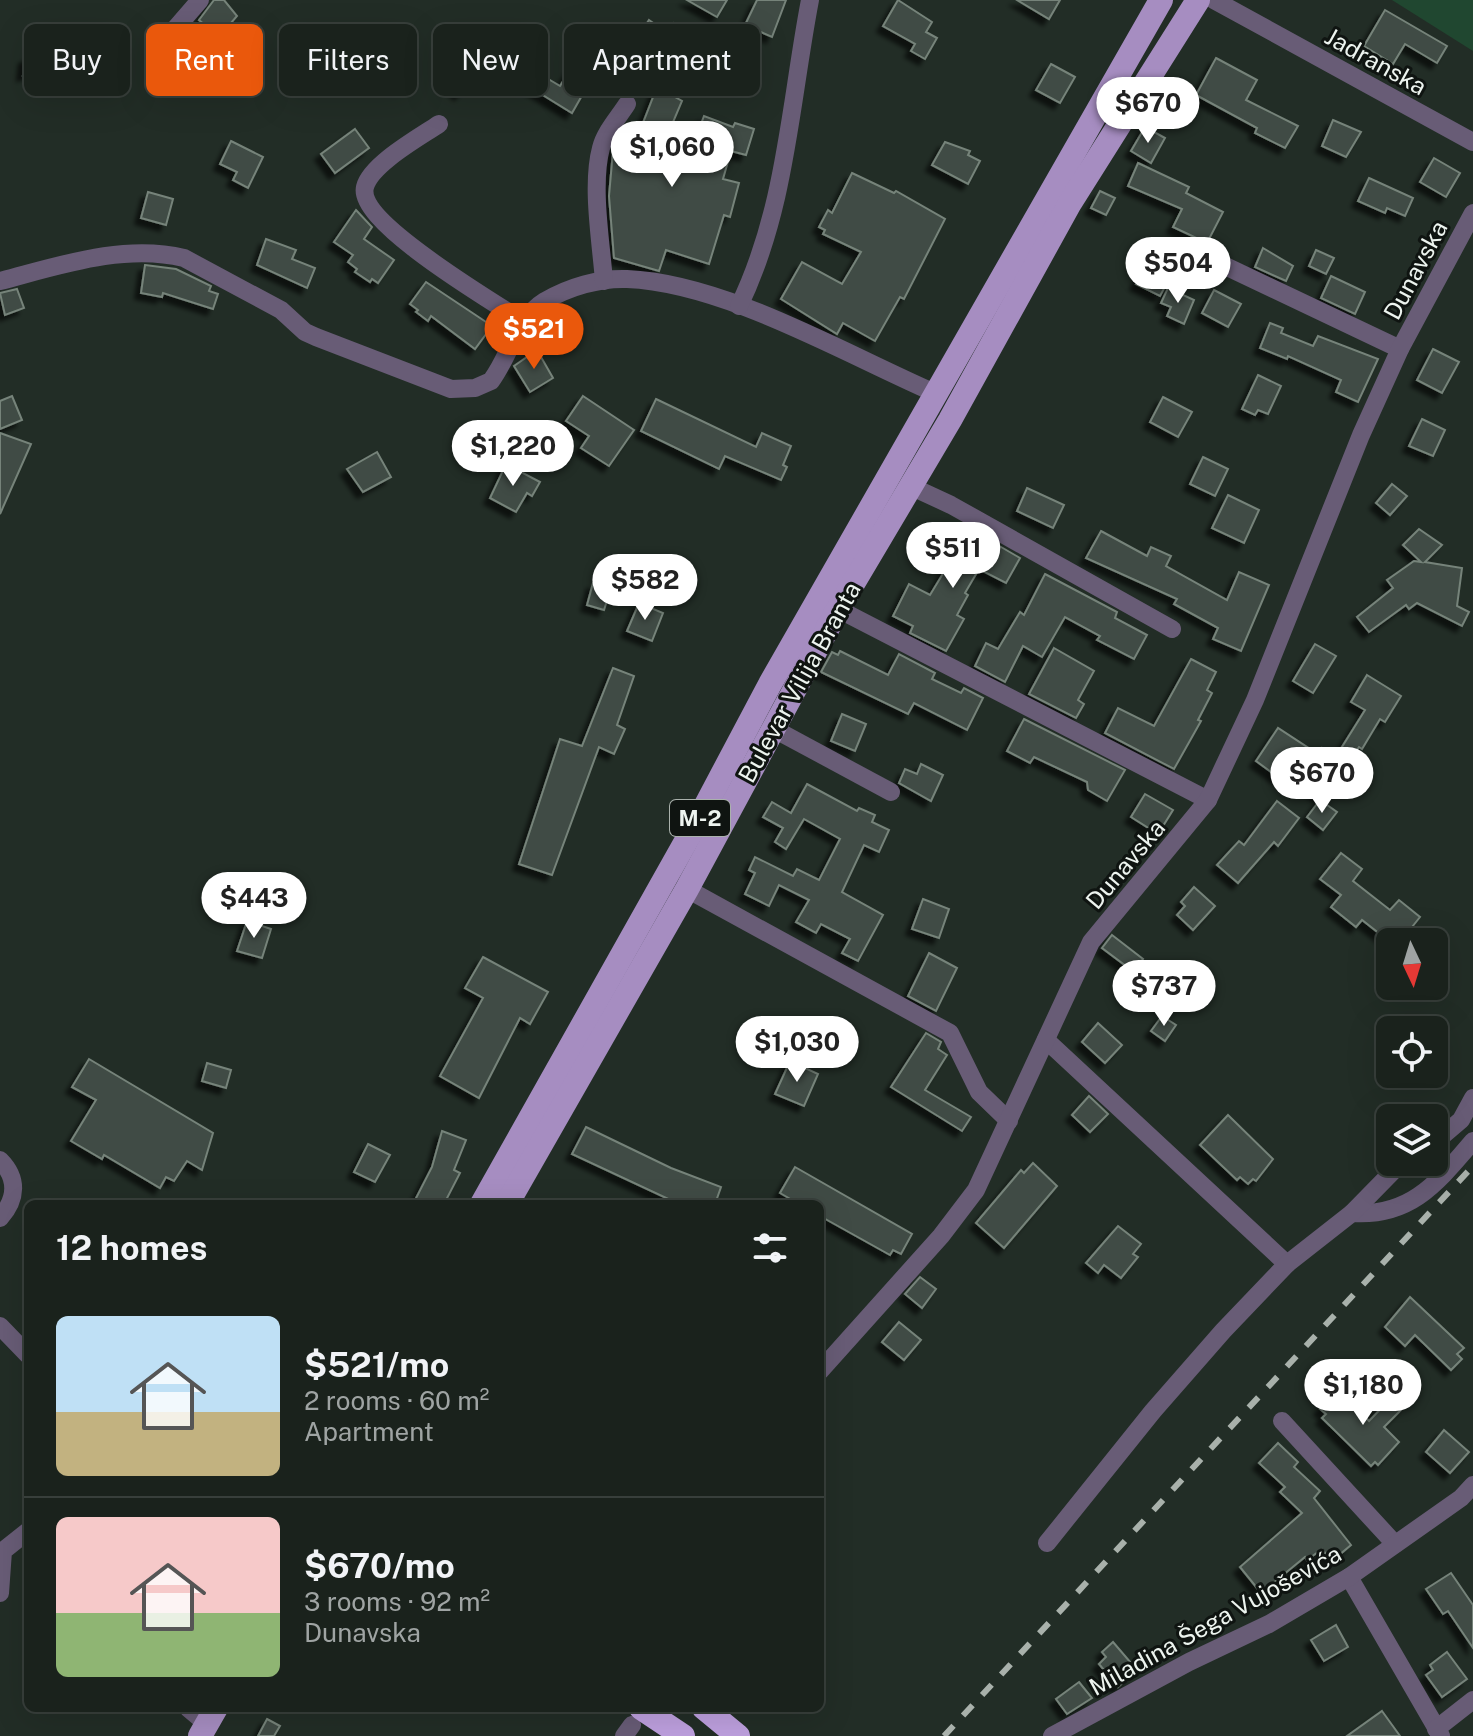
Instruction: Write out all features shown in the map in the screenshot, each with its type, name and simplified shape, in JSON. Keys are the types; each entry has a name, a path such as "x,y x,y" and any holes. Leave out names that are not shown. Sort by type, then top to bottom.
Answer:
{"highway":[{"path":"709,1712 738,1736"},
{"path":"632,1723 683,1736"}],"main road":[{"name":"Bulevar Vilija Branta","path":"484,1200 935,393 1161,0"},
{"name":"Bulevar Vilija Branta","path":"509,1200 687,889 838,609 1095,160 1198,0"}],"street":[{"path":"179,24 200,0"},
{"path":"739,306 762,255 775,214 810,0"},
{"name":"Jadranska","path":"1214,0 1473,142"},
{"path":"604,281 601,145 627,104"},
{"path":"439,124 377,168 365,185 366,202 380,219 422,254 524,322"},
{"name":"Dunavska","path":"824,1366 961,1211 990,1166 1091,942 1208,800 1255,700 1299,583 1400,349 1473,213"},
{"name":"Dunavska","path":"1198,253 1400,349"},
{"path":"0,281 77,262 136,254 171,255 281,310 305,332 451,389 475,388 491,381 524,322 543,302 573,288 604,281 643,281 739,306 935,393"},
{"path":"910,486 951,505 1172,629"},
{"path":"838,609 1208,800"},
{"path":"774,729 891,792"},
{"path":"687,889 950,1033 979,1092 1009,1121"},
{"path":"1046,1040 1287,1264"},
{"path":"1448,1131 1461,1120 1473,1098"},
{"path":"1352,1213 1379,1215 1402,1208 1422,1194 1473,1141"},
{"path":"0,1160 12,1176 14,1188 12,1200 0,1218"},
{"path":"1047,1543 1153,1411 1287,1264 1352,1213 1388,1176"},
{"path":"0,1326 24,1351"},
{"path":"1282,1421 1395,1544"},
{"name":"Miladina Šega Vujoševića","path":"1052,1736 1189,1662 1269,1624 1349,1577 1461,1498 1473,1485"},
{"path":"0,1593 2,1550 24,1534"},
{"path":"1349,1577 1438,1732 1473,1700"}],"green space":[{"path":"1392,0 1473,0 1473,51"}],"building":[{"path":"214,0 224,0 237,16 230,24 204,24 199,20"},
{"path":"687,0 727,0 717,17"},
{"path":"757,0 786,0 772,37 760,32 760,24 745,24"},
{"path":"898,0 932,22 926,32 937,38 925,59 911,51 915,44 883,26"},
{"path":"1017,0 1060,0 1049,19"},
{"path":"1385,10 1447,46 1437,63 1405,44 1393,64 1364,46"},
{"path":"1216,58 1257,80 1246,100 1298,126 1285,148 1255,133 1257,128 1196,95"},
{"path":"1051,64 1075,77 1060,103 1036,90"},
{"path":"548,79 560,86 564,80 564,96 582,96 572,113 544,96 548,96"},
{"path":"653,96 673,96 682,101 662,148 689,156 704,116 733,127 735,123 754,129 746,155 731,151 723,179 739,183 730,217 724,215 709,264 666,250 659,271 614,258 609,196 613,151 615,145 632,151"},
{"path":"1333,120 1361,132 1346,157 1322,146"},
{"path":"1145,127 1165,138 1151,163 1131,151"},
{"path":"355,129 369,148 335,173 321,154"},
{"path":"231,141 263,157 248,188 233,180 237,172 220,164"},
{"path":"945,142 970,151 968,155 980,161 968,184 932,165"},
{"path":"1434,158 1460,173 1446,197 1420,182"},
{"path":"1138,163 1189,187 1186,193 1223,212 1207,243 1173,227 1182,209 1128,186"},
{"path":"852,173 894,193 896,191 945,219 904,299 900,297 875,341 843,323 837,334 781,299 802,262 842,284 861,252 823,234 825,230 819,227 828,210 832,213"},
{"path":"1369,178 1413,198 1405,216 1387,208 1385,213 1358,201"},
{"path":"1100,191 1115,198 1106,215 1091,208"},
{"path":"148,192 173,199 166,225 141,218"},
{"path":"356,210 372,227 364,239 394,260 378,283 372,279 370,282 355,272 357,269 348,262 353,255 334,242"},
{"path":"266,239 296,250 292,259 315,268 307,288 257,265"},
{"path":"1263,248 1293,266 1286,281 1255,267"},
{"path":"1316,250 1334,258 1326,274 1309,266"},
{"path":"1150,258 1174,270 1160,296 1136,284"},
{"path":"145,265 176,269 211,286 209,291 218,294 213,309 163,293 162,297 141,293"},
{"path":"1331,276 1365,292 1355,314 1321,298"},
{"path":"426,282 492,326 475,349 431,316 428,321 410,304"},
{"path":"1168,288 1194,300 1184,324 1167,316 1171,307 1161,303"},
{"path":"17,289 24,308 5,315 0,293"},
{"path":"1214,290 1241,304 1228,327 1202,313"},
{"path":"1270,323 1283,328 1281,333 1313,346 1318,336 1378,359 1358,402 1336,392 1341,380 1288,356 1287,359 1260,348"},
{"path":"1433,349 1459,362 1442,393 1417,380"},
{"path":"537,350 553,378 530,392 514,366"},
{"path":"1258,375 1281,386 1268,414 1258,410 1255,415 1242,409"},
{"path":"12,396 22,420 0,429 0,401"},
{"path":"583,396 634,430 609,466 581,448 589,436 566,421"},
{"path":"1163,397 1192,412 1178,437 1150,422"},
{"path":"656,399 756,447 762,433 791,446 781,480 725,456 719,469 641,431"},
{"path":"1422,419 1445,430 1433,456 1409,446"},
{"path":"0,433 31,444 0,514"},
{"path":"377,452 391,477 363,492 347,469"},
{"path":"1203,457 1228,469 1215,496 1190,484"},
{"path":"506,464 540,482 532,496 527,493 516,512 490,498"},
{"path":"1392,484 1407,496 1390,515 1376,503"},
{"path":"1027,488 1064,505 1053,528 1017,511"},
{"path":"1228,495 1259,510 1244,543 1212,528"},
{"path":"970,529 1020,558 1006,583 979,569 957,615 964,619 946,651 910,633 913,626 893,616 909,584 930,595"},
{"path":"1419,529 1442,545 1425,562 1462,568 1457,606 1469,612 1462,626 1417,603 1409,609 1406,605 1369,632 1357,617 1393,588 1387,580 1414,561 1421,562 1403,545"},
{"path":"1101,531 1147,556 1151,547 1171,556 1166,566 1227,600 1239,572 1269,585 1241,651 1213,639 1218,628 1174,604 1177,599 1086,558"},
{"path":"1045,574 1117,612 1115,618 1147,635 1134,659 1097,640 1100,636 1065,617 1042,657 1023,646 1005,682 975,666 986,643 998,649 1020,612 1024,615"},
{"path":"593,583 611,588 604,610 587,605"},
{"path":"639,603 663,613 652,641 627,631"},
{"path":"1315,644 1336,656 1313,693 1293,681"},
{"path":"1054,648 1094,671 1078,700 1084,704 1076,718 1029,694"},
{"path":"840,651 888,675 899,654 935,673 932,679 961,693 964,688 983,698 967,730 914,703 908,714 821,672 832,652 838,655"},
{"path":"1191,659 1216,672 1207,690 1212,693 1198,720 1201,721 1174,769 1105,733 1118,708 1154,726"},
{"path":"613,668 634,676 617,725 625,729 614,754 599,747 552,875 519,864 560,739 582,746"},
{"path":"1367,675 1401,696 1385,722 1380,719 1362,749 1359,747 1322,797 1283,770 1278,777 1256,761 1278,728 1318,754 1322,748 1335,758 1365,710 1351,702"},
{"path":"842,714 866,724 855,751 831,741"},
{"path":"1024,719 1125,770 1107,801 1088,790 1087,782 1034,757 1030,763 1007,751"},
{"path":"921,764 943,775 931,801 899,783 905,769 917,774"},
{"path":"807,784 857,811 859,808 875,815 872,822 889,830 879,852 864,845 842,892 883,915 858,961 842,953 850,939 821,924 816,933 796,922 809,900 779,885 769,906 745,894 755,873 749,870 755,857 793,876 797,869 819,880 840,839 804,819 786,849 775,842 783,828 763,817 772,802 791,813"},
{"path":"1145,794 1173,810 1158,834 1131,817"},
{"path":"1320,800 1337,812 1323,830 1307,817"},
{"path":"1277,801 1299,818 1278,846 1274,842 1238,883 1217,865 1239,841 1244,845"},
{"path":"1341,853 1362,869 1353,881 1390,910 1399,900 1420,917 1411,928 1376,928 1376,931 1362,920 1356,927 1331,907 1341,895 1320,879"},
{"path":"1194,887 1215,906 1193,930 1177,915 1185,906 1181,902"},
{"path":"923,899 949,909 939,938 912,929"},
{"path":"247,921 271,929 262,958 237,951"},
{"path":"1112,935 1143,959 1134,972 1102,948"},
{"path":"929,953 957,968 936,1011 908,996"},
{"path":"483,957 548,992 530,1024 520,1018 479,1098 440,1076 483,998 465,988"},
{"path":"1162,1016 1176,1025 1165,1041 1151,1031"},
{"path":"1098,1023 1122,1045 1105,1063 1082,1042"},
{"path":"926,1033 941,1042 938,1049 947,1055 925,1090 971,1117 962,1131 891,1087"},
{"path":"89,1059 213,1133 202,1170 187,1161 174,1181 166,1177 160,1188 104,1155 102,1159 71,1141 96,1100 72,1087"},
{"path":"790,1061 818,1074 804,1106 775,1094"},
{"path":"207,1063 231,1070 226,1088 202,1081"},
{"path":"1089,1096 1108,1114 1090,1132 1072,1115"},
{"path":"1228,1115 1273,1159 1256,1181 1253,1179 1248,1184 1240,1177 1237,1180 1200,1145"},
{"path":"586,1127 671,1168 721,1187 716,1200 670,1200 572,1154"},
{"path":"442,1131 466,1140 454,1170 460,1173 446,1200 415,1200 432,1167"},
{"path":"368,1144 390,1155 375,1182 354,1172"},
{"path":"1033,1163 1057,1186 1004,1248 976,1223 1021,1170 1024,1173"},
{"path":"795,1167 912,1234 901,1254 893,1250 890,1255 824,1218 824,1200 792,1200 780,1193"},
{"path":"1118,1226 1141,1244 1133,1254 1138,1257 1121,1278 1104,1265 1098,1273 1086,1263"},
{"path":"920,1277 936,1289 922,1308 905,1294"},
{"path":"1410,1297 1464,1348 1457,1354 1462,1359 1451,1370 1415,1335 1405,1346 1385,1327"},
{"path":"899,1322 921,1340 904,1360 882,1342"},
{"path":"1338,1391 1369,1421 1393,1396 1404,1407 1384,1427 1399,1442 1378,1465 1375,1462 1371,1466 1322,1418 1326,1414 1320,1409"},
{"path":"1444,1430 1469,1452 1450,1473 1426,1452"},
{"path":"1278,1443 1298,1462 1294,1467 1320,1491 1314,1498 1351,1545 1332,1561 1322,1549 1307,1560 1305,1557 1261,1593 1240,1567 1302,1513 1280,1492 1285,1487 1259,1463"},
{"path":"1451,1573 1473,1605 1473,1648 1448,1611 1443,1614 1426,1589"},
{"path":"1336,1625 1348,1647 1324,1661 1311,1640"},
{"path":"1113,1642 1137,1670 1118,1687 1099,1664 1106,1657 1102,1652"},
{"path":"1447,1652 1467,1679 1442,1697 1426,1675 1433,1670 1430,1665"},
{"path":"1079,1682 1092,1698 1067,1714 1056,1699"},
{"path":"1382,1711 1400,1736 1347,1736"},
{"path":"267,1719 280,1726 274,1736 258,1736"}],"railway":[{"path":"944,1736 1473,1166"}]}
